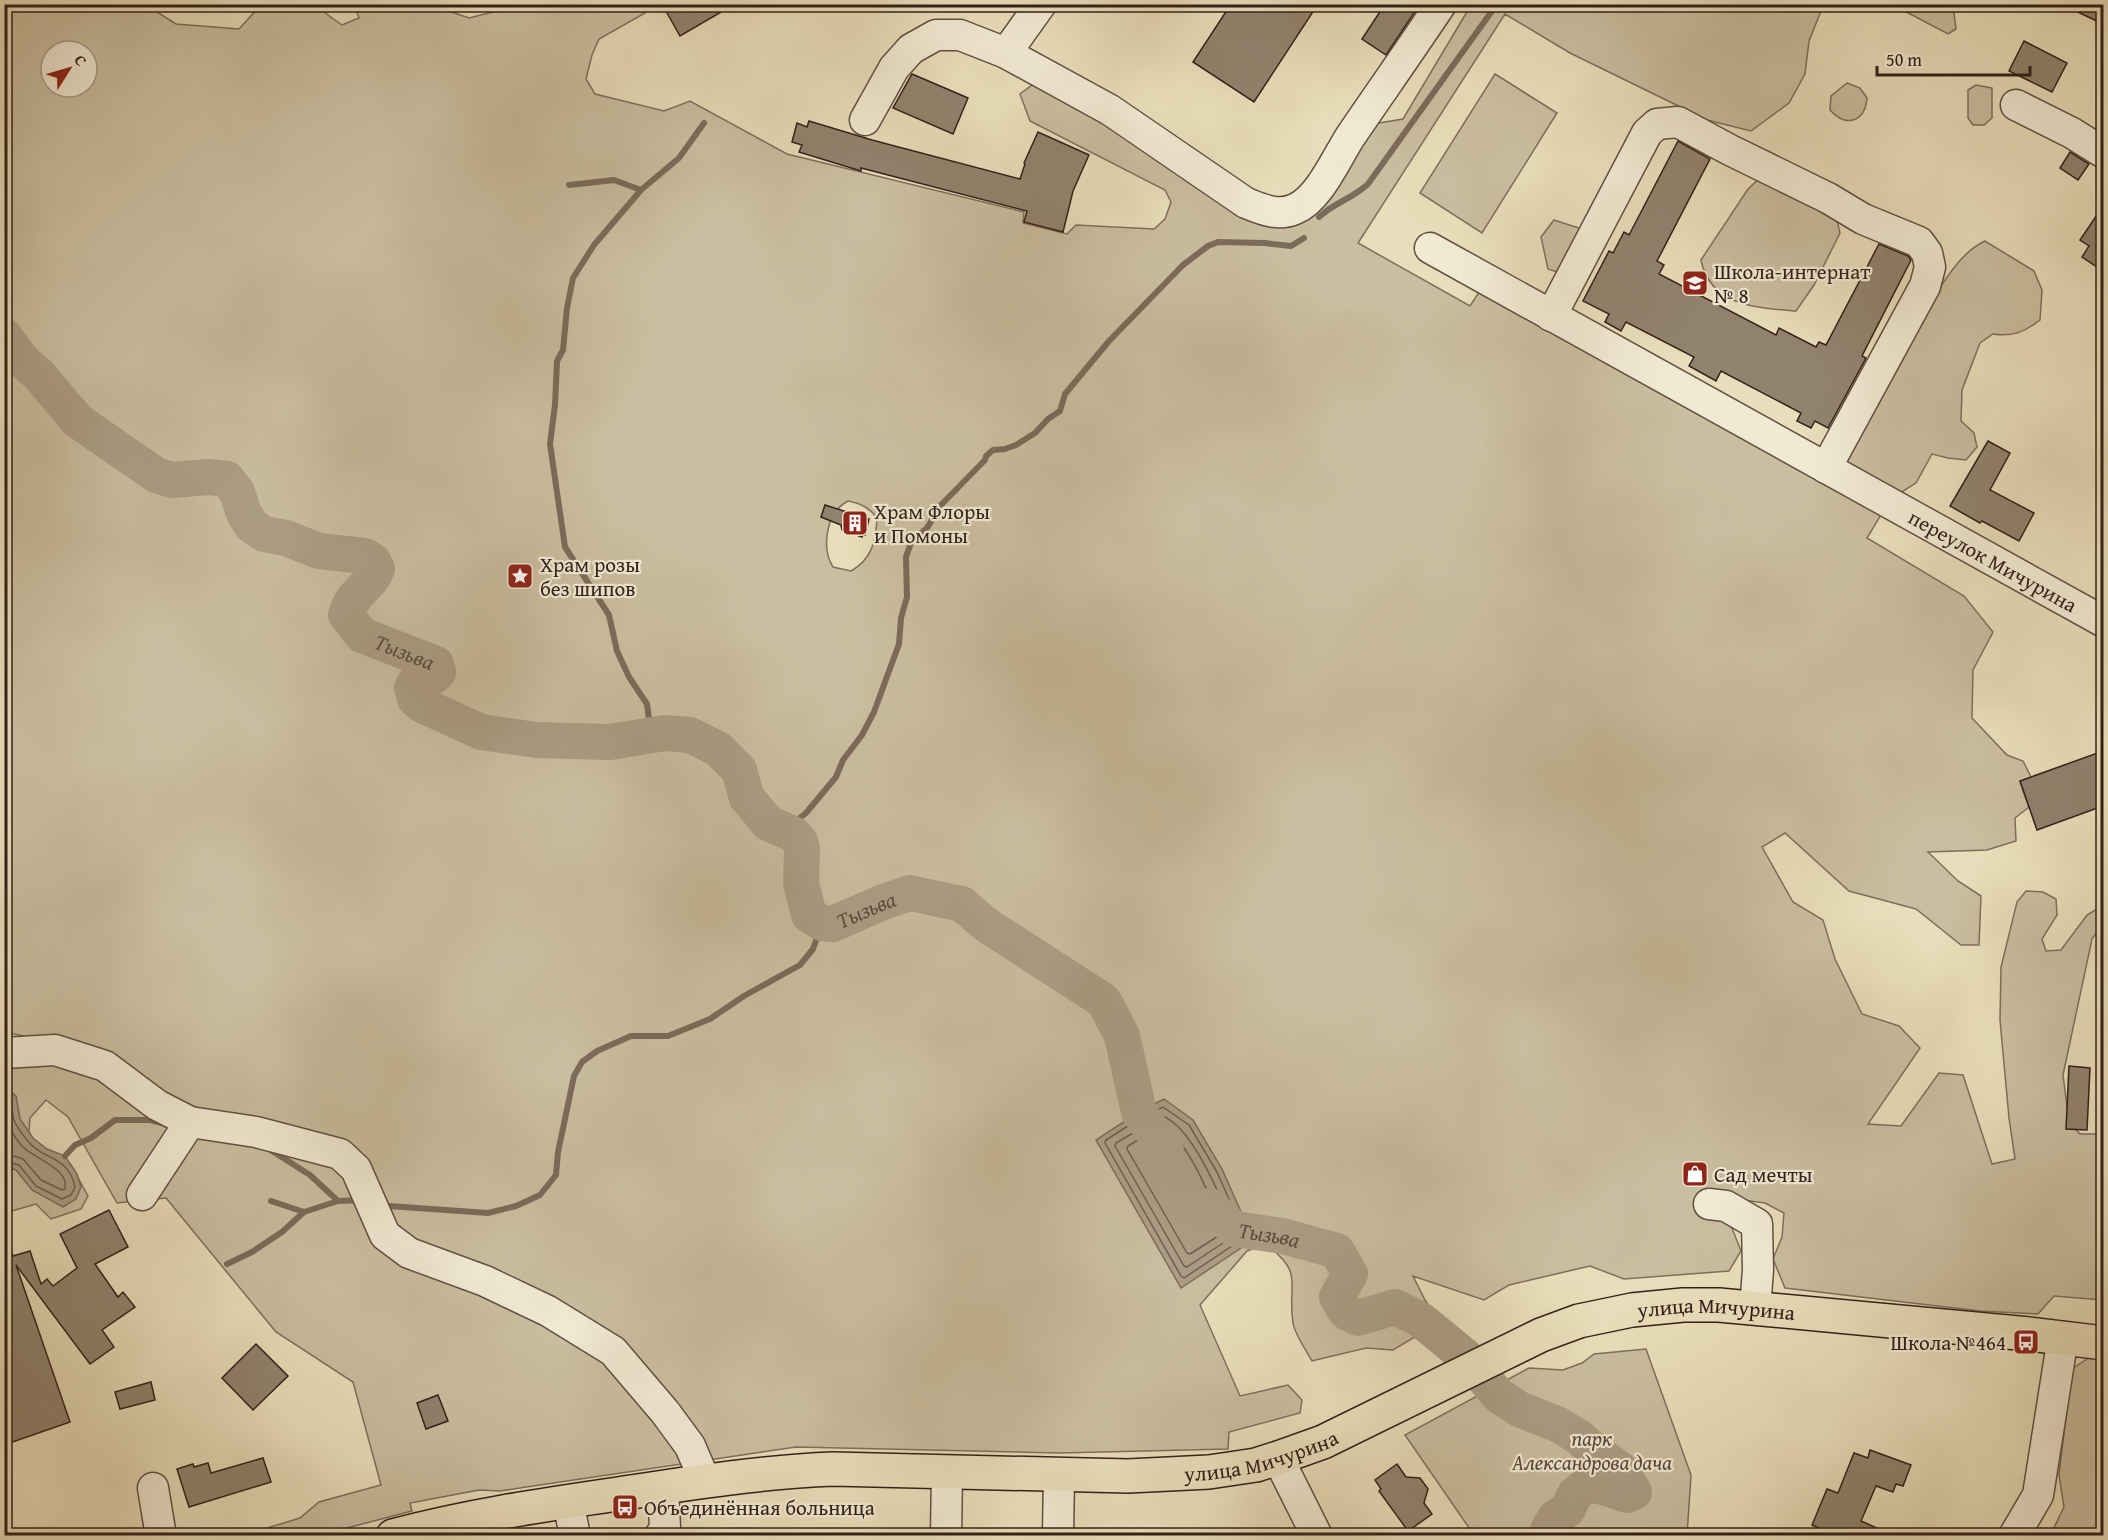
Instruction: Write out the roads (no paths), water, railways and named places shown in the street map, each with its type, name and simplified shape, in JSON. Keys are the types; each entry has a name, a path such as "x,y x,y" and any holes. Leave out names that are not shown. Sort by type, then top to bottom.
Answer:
{"main road":[{"name":"улица Мичурина","path":"393,1536 442,1524 568,1501 752,1474 823,1470 1128,1476 1234,1469 1278,1458 1323,1442 1541,1335 1579,1321 1632,1310 1683,1305 1719,1305 2103,1343"}],"street":[{"path":"1006,53 1041,4"},
{"path":"865,120 894,68 911,50 936,35 960,35 1006,53 1110,110 1246,203 1267,211 1281,213 1295,209 1316,191 1441,4"},
{"path":"2016,105 2072,133 2103,153"},
{"path":"1551,315 1647,133 1657,124 1678,122 1828,198 1863,219 1919,242 1927,253 1930,267 1925,286 1826,468"},
{"name":"переулок Мичурина","path":"1430,248 2103,622"},
{"path":"4,1053 55,1050 105,1066 157,1105 190,1122 256,1132 340,1154 356,1169 385,1234 409,1253 485,1281 548,1311 613,1351 665,1412 690,1446 705,1480"},
{"path":"142,1195 190,1122"},
{"path":"1709,1204 1726,1206 1757,1224 1758,1270 1755,1309"},
{"path":"2014,1536 2038,1495 2062,1338"},
{"path":"1278,1458 1317,1536"},
{"path":"946,1536 947,1472"},
{"path":"1058,1536 1059,1475"},
{"path":"660,1536 665,1528 663,1487"},
{"path":"153,1488 161,1536"},
{"path":"568,1501 575,1536"}],"water":[{"path":"5,1089 16,1096 20,1119 33,1138 47,1149 65,1156 77,1174 81,1187 76,1199 63,1207 32,1190 16,1170 5,1166"},
{"path":"1164,1099 1193,1120 1222,1169 1250,1232 1244,1246 1181,1288 1096,1140"}],"waterway":[{"path":"1319,217 1368,184 1497,4"},
{"path":"651,735 647,704 629,677 617,651 609,615 565,547 550,444 557,361 563,350 567,308 573,278 594,245 641,190 679,158 704,123"},
{"path":"569,185 614,180 641,190"},
{"path":"779,828 795,822 806,813 836,777 843,760 862,735 874,712 899,644 901,618 907,597 906,557 912,540 927,528 941,505 993,450 1016,445 1035,433 1048,419 1060,411 1065,394 1109,341 1183,265 1208,246 1218,242 1291,246 1304,238"},
{"name":"Тызьва","path":"4,336 23,361 39,375 78,421 156,475 172,480 208,477 227,479 237,492 243,511 251,525 264,534 286,538 319,551 365,556 373,561 377,569 371,580 353,600 346,615 362,635 436,664 438,672 433,677 415,682 412,688 415,699 422,705 481,732 536,740 610,742 665,733 690,735 718,749 739,770 747,798 768,823 793,834 800,841 801,883 809,915 822,923 833,924 910,893 962,904 985,924 1104,1001 1122,1036 1139,1112 1166,1151"},
{"path":"389,1206 488,1213 516,1206 540,1195 556,1175 558,1152 574,1076 582,1062 597,1051 631,1036 668,1036 710,1019 744,996 800,965 813,949 822,923"},
{"path":"65,1156 75,1145 91,1138 115,1120 150,1120 162,1123"},
{"path":"269,1149 310,1175 338,1201"},
{"path":"227,1264 252,1252 282,1232 304,1212 338,1201 361,1200"},
{"path":"271,1201 304,1212"},
{"name":"Тызьва","path":"1210,1206 1234,1229 1283,1236 1337,1251 1350,1274 1337,1297 1346,1312 1358,1318 1395,1307 1421,1320 1466,1357 1498,1395 1519,1409 1559,1425 1620,1469 1634,1492 1627,1495 1588,1484 1575,1494 1568,1509 1555,1518 1547,1536"}],"place":[{"name":"Школа-интернат № 8","path":"1695,283"},
{"name":"Храм Флоры и Помоны","path":"855,523"},
{"name":"Храм розы без шипов","path":"520,576"},
{"name":"Сад мечты","path":"1695,1174"},
{"name":"Школа №464","path":"2026,1342"},
{"name":"Объединённая больница","path":"625,1507"}],"park label":[{"name":"парк Александрова дача","path":"1592,1450"}]}
